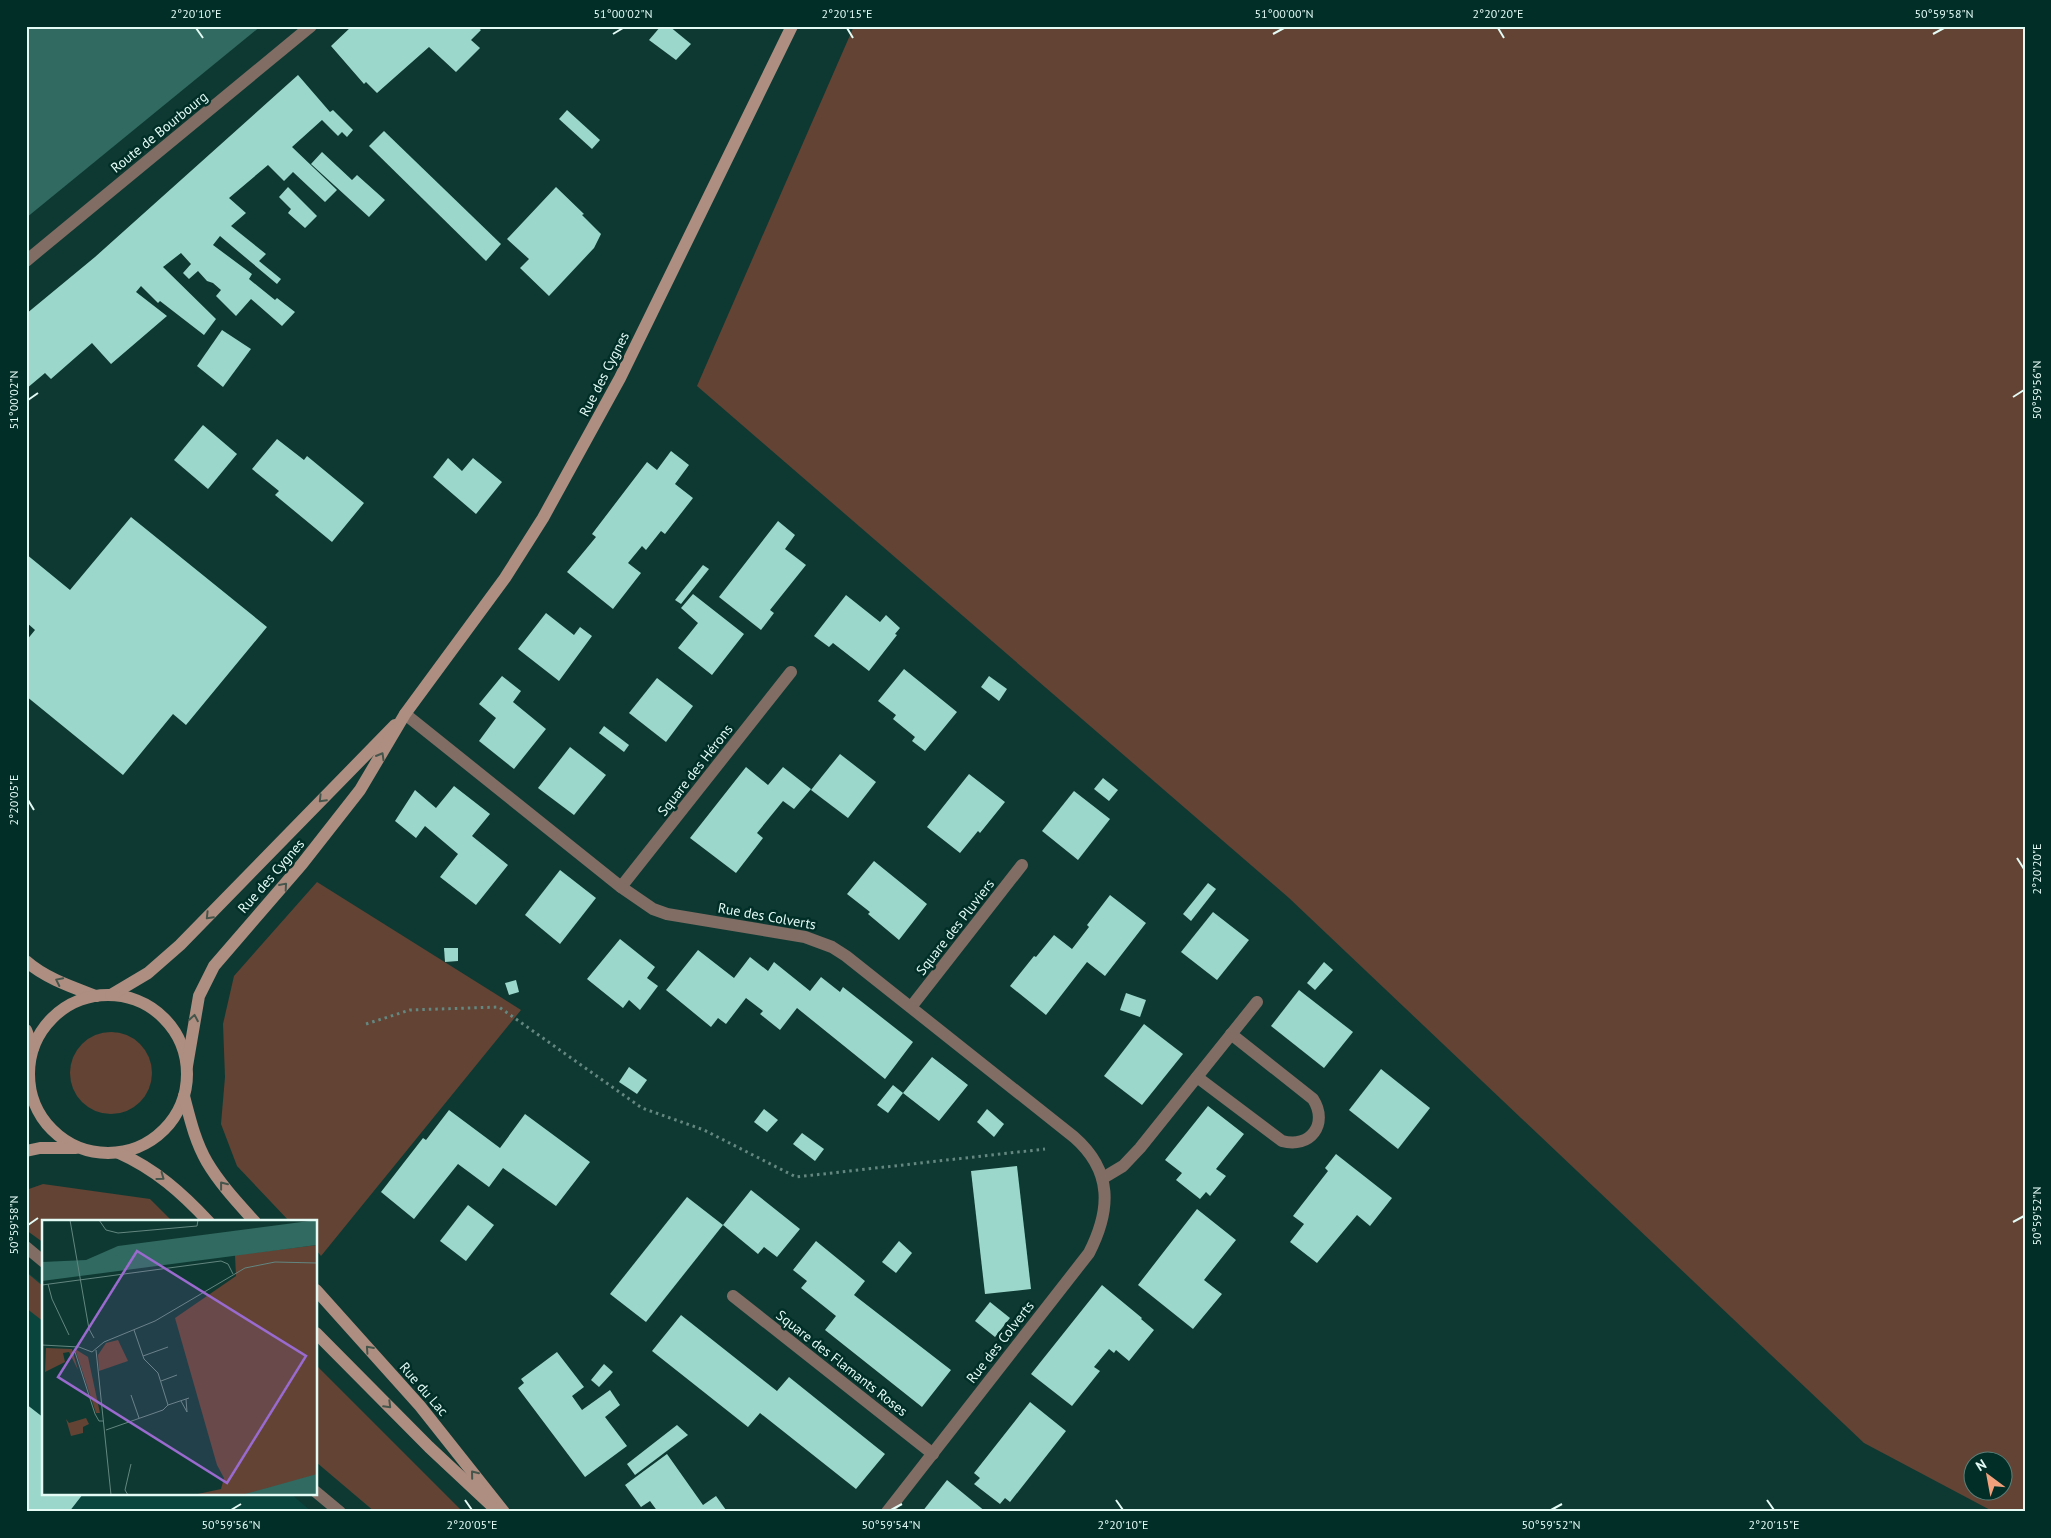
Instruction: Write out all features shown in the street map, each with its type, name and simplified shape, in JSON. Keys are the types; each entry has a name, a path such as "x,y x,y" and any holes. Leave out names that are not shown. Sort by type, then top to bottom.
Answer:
{"main road":[{"name":"Rue des Cygnes","path":"187,1066 195,1010 207,976 223,954 302,864 371,774 405,714 505,578 576,460 639,340 792,26"},
{"name":"Rue des Cygnes","path":"111,995 148,973 180,945 405,714"},
{"path":"26,961 60,982 96,996"},
{"path":"26,1151 40,1148 79,1148 101,1153 119,1153 142,1146 162,1132 177,1114 184,1096 187,1066 178,1037 165,1018 140,1001 129,997 111,995 96,996 72,1003 57,1013 44,1026 33,1048 27,1066 32,1100 41,1117 57,1135 79,1148"},
{"path":"26,1030 33,1048"},
{"path":"184,1096 196,1138 206,1161 227,1190 253,1220"},
{"path":"119,1153 160,1176 183,1194 208,1220"},
{"name":"Rue du Lac","path":"318,1292 420,1406 504,1512"},
{"path":"318,1335 447,1464 499,1512"}],"street":[{"name":"Route de Bourbourg","path":"26,261 311,26"},
{"name":"Square des Hérons","path":"621,887 791,672"},
{"name":"Rue des Colverts","path":"405,714 621,887 653,909 667,914 818,940 846,956 1083,1144 1096,1162 1103,1178 1105,1197 1099,1232 1089,1254 887,1512"},
{"name":"Square des Pluviers","path":"910,1007 1022,865"},
{"path":"1103,1178 1131,1158 1257,1002"},
{"path":"1197,1077 1282,1141 1291,1144 1300,1143 1314,1133 1320,1117 1319,1108 1314,1099 1231,1034"},
{"path":"26,1248 42,1260"},
{"name":"Square des Flamants Roses","path":"733,1296 933,1454"},
{"path":"318,1494 340,1512"}],"path":[{"path":"366,1024 410,1010 499,1007 642,1108 704,1130 796,1177 1083,1144"}],"shaded area":[{"path":"26,26 261,26 26,218"},
{"path":"854,26 2025,26 2025,1512 1994,1512 1971,1500 2014,1500 2014,1450 1964,1450 1964,1496 1864,1443 1289,898 697,386"},
{"path":"317,882 521,1010 321,1256 318,1252 318,1220 288,1220 237,1166 221,1124 225,1077 223,1024 234,976"},
{"path":"103,1032 119,1032 134,1039 145,1050 152,1065 149,1089 140,1102 119,1114 103,1114 88,1107 77,1096 70,1081 70,1065 77,1050 88,1039"},
{"path":"43,1184 150,1199 171,1220 42,1220 42,1242 26,1230 26,1190"},
{"path":"26,1271 42,1283 42,1496 293,1496 312,1512 26,1512"},
{"path":"26,1272 42,1285 42,1320 26,1308"},
{"path":"318,1367 463,1512 375,1512 318,1464"}],"building":[{"path":"352,26 476,26 481,30 471,40 480,48 456,72 429,47 377,93 366,82 364,84 331,46"},
{"path":"661,26 669,26 691,44 676,60 649,40"},
{"path":"298,75 330,112 333,110 353,130 347,137 342,132 338,136 322,120 292,147 337,190 325,202 293,172 284,181 268,165 229,198 246,213 231,226 266,254 259,261 281,279 277,284 220,236 213,245 252,274 249,279 275,300 277,298 295,312 282,326 251,299 236,316 216,296 221,290 213,283 207,281 198,271 189,279 183,273 191,264 181,253 163,267 216,319 204,335 160,301 158,303 141,286 136,292 167,316 111,364 92,343 51,379 45,373 26,389 26,314 95,257"},
{"path":"567,110 600,140 592,149 559,119"},
{"path":"384,131 501,244 486,261 369,146"},
{"path":"322,152 352,180 357,175 385,200 369,217 311,164"},
{"path":"288,187 317,216 305,228 288,213 291,209 279,197"},
{"path":"556,187 584,214 582,215 601,234 594,248 549,296 520,268 529,259 507,239"},
{"path":"222,330 251,349 223,387 197,366"},
{"path":"203,425 237,454 208,489 174,460"},
{"path":"277,439 304,460 307,456 364,503 332,542 275,495 279,491 252,469"},
{"path":"671,451 689,465 675,484 693,498 665,534 661,531 646,550 642,546 628,563 641,573 613,609 567,572 596,537 592,534 647,462 657,470"},
{"path":"448,458 462,471 473,458 502,482 476,514 433,477"},
{"path":"131,517 267,627 186,725 173,714 123,775 26,696 26,641 35,630 26,622 26,554 70,590"},
{"path":"778,521 795,535 785,549 806,565 770,610 774,613 761,630 719,597"},
{"path":"703,565 709,569 681,604 675,600"},
{"path":"693,594 744,634 712,675 678,648 698,623 681,608"},
{"path":"846,595 880,622 886,615 900,628 895,634 897,635 869,671 833,643 829,647 814,636"},
{"path":"546,613 574,635 580,627 592,636 559,681 518,649"},
{"path":"904,669 957,712 925,751 912,741 915,737 893,719 896,715 878,701"},
{"path":"502,676 521,691 513,702 546,729 514,769 479,741 496,718 479,704"},
{"path":"989,676 1007,689 999,701 981,687"},
{"path":"657,678 693,706 666,742 629,713"},
{"path":"604,726 629,745 624,752 599,733"},
{"path":"570,747 606,775 574,815 538,788"},
{"path":"840,754 876,782 848,818 811,790"},
{"path":"746,767 768,785 783,767 811,789 794,809 783,801 757,833 763,838 736,873 690,838"},
{"path":"969,774 1005,802 980,833 978,831 960,853 927,827"},
{"path":"1103,778 1118,790 1109,801 1094,789"},
{"path":"454,786 490,814 472,836 508,865 476,905 440,877 458,854 425,826 416,838 395,821 415,790 436,808"},
{"path":"1074,791 1110,819 1078,860 1042,831"},
{"path":"874,861 927,904 899,940 868,914 870,912 847,894"},
{"path":"560,870 596,898 560,944 525,915"},
{"path":"1208,883 1216,889 1191,921 1183,914"},
{"path":"1110,895 1146,923 1105,976 1087,962 1046,1015 1010,986 1054,935 1072,949 1089,927 1087,925"},
{"path":"1213,912 1249,940 1217,980 1181,952"},
{"path":"620,939 655,967 647,978 658,986 640,1010 629,1000 623,1008 587,979"},
{"path":"444,948 458,948 458,961 445,962"},
{"path":"698,950 734,978 750,957 768,971 774,962 810,991 821,977 840,992 843,987 913,1042 885,1079 797,1008 780,1030 760,1014 763,1011 746,998 726,1024 718,1018 711,1027 666,990"},
{"path":"1324,962 1333,970 1315,990 1307,983"},
{"path":"516,980 519,992 509,995 505,983"},
{"path":"1299,990 1353,1032 1324,1068 1271,1026"},
{"path":"1126,993 1146,1000 1140,1017 1120,1010"},
{"path":"1144,1024 1183,1054 1142,1105 1104,1076"},
{"path":"932,1057 968,1085 939,1121 903,1093"},
{"path":"629,1067 647,1080 637,1094 619,1082"},
{"path":"1381,1069 1430,1108 1398,1149 1349,1110"},
{"path":"893,1085 903,1093 888,1113 877,1105"},
{"path":"1208,1106 1244,1134 1216,1169 1226,1176 1210,1196 1206,1192 1200,1199 1176,1180 1182,1173 1165,1160"},
{"path":"764,1109 778,1120 767,1132 754,1122"},
{"path":"987,1109 1004,1124 994,1137 977,1122"},
{"path":"449,1110 500,1148 525,1114 590,1162 556,1206 503,1168 489,1187 458,1164 414,1219 381,1192 423,1138 426,1140"},
{"path":"802,1133 824,1149 815,1161 793,1144"},
{"path":"1336,1154 1392,1198 1370,1226 1357,1215 1317,1263 1290,1242 1304,1224 1293,1216 1328,1171 1325,1168"},
{"path":"1017,1166 1031,1289 985,1294 971,1171"},
{"path":"751,1190 800,1229 777,1257 764,1247 758,1254 723,1225"},
{"path":"687,1197 723,1225 646,1322 610,1294"},
{"path":"468,1205 494,1225 466,1261 440,1241"},
{"path":"1197,1209 1236,1240 1204,1280 1222,1294 1193,1329 1138,1285"},
{"path":"816,1241 865,1281 854,1295 951,1370 922,1407 825,1330 836,1316 801,1288 807,1281 793,1270"},
{"path":"899,1241 912,1253 896,1273 882,1262"},
{"path":"1102,1285 1154,1330 1129,1361 1116,1350 1114,1353 1109,1349 1094,1367 1100,1371 1072,1406 1031,1374"},
{"path":"990,1302 1010,1318 995,1337 975,1321"},
{"path":"681,1315 777,1391 789,1377 885,1454 856,1489 760,1413 748,1427 652,1351"},
{"path":"557,1352 584,1387 572,1396 582,1410 610,1390 620,1405 605,1417 627,1446 585,1477 518,1388 524,1383 521,1379"},
{"path":"604,1364 613,1372 599,1387 591,1380"},
{"path":"1030,1402 1066,1431 1010,1502 1005,1498 1000,1504 974,1484 980,1478 974,1473"},
{"path":"26,1404 42,1416 42,1496 81,1496 69,1512 26,1512"},
{"path":"677,1425 688,1435 635,1475 627,1464"},
{"path":"667,1454 703,1505 716,1496 726,1510 658,1512 650,1501 641,1507 625,1485"},
{"path":"947,1480 986,1512 922,1512"}]}
